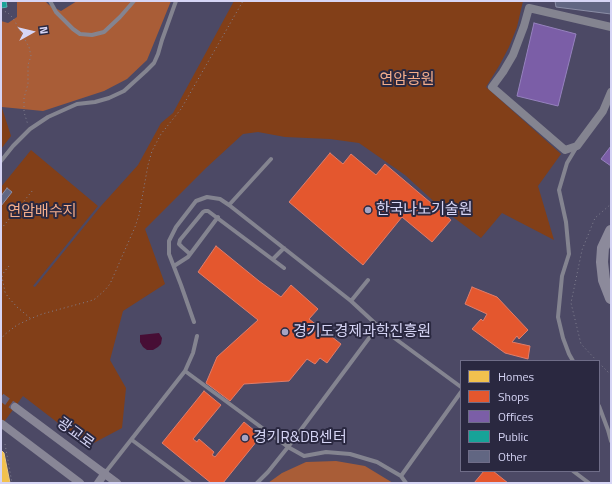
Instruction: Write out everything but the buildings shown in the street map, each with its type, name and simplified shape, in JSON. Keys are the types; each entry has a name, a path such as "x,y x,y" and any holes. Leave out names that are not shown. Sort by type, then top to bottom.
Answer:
{"highway":[{"path":"611,231 603,248 602,262 604,280 611,298"}],"main road":[{"name":"광교로","path":"15,407 118,483"},
{"path":"2,424 80,483"},
{"path":"98,483 105,473"}],"street":[{"path":"611,28 529,8 513,55 492,87 565,150 577,146 603,111 611,92"}],"lane":[{"path":"50,1 56,12 73,30 80,34 92,35 104,32 120,18 134,1"},
{"path":"1,161 30,129 48,117 77,104 109,98 124,91 133,83 154,63 176,1"},
{"path":"572,360 563,338 558,317 562,276 568,254 566,222 559,190 567,162 577,146"},
{"path":"229,205 271,159"},
{"path":"194,322 169,254 169,241 176,227 196,201 207,197 220,199 351,301 378,326 460,386"},
{"path":"190,254 179,244 180,240 205,210 218,217 284,268"},
{"path":"174,266 188,257 218,217"},
{"path":"273,259 284,248"},
{"path":"351,301 368,280"},
{"path":"257,483 288,447 378,326"},
{"path":"105,473 185,371 193,353 197,336"},
{"path":"185,371 288,447 304,456 326,452 350,454 377,462 401,476 406,483"},
{"path":"401,476 460,393"},
{"path":"600,409 611,441"},
{"path":"132,440 190,483"},
{"path":"574,472 589,483"}],"path":[{"path":"1,340 4,335 17,325 30,319 42,314 96,299 110,284 139,215 152,151 161,134 181,109 243,1"},
{"path":"1,11 7,12 13,18 29,47 31,56 28,65 28,84 24,98 24,112 30,129"},
{"path":"1,229 33,190"},
{"path":"596,360 581,344 571,303 582,250 595,218 611,204"},
{"path":"9,266 2,277 5,292 30,319"},
{"path":"1,293 5,292"},
{"path":"600,364 611,375"},
{"path":"6,444 12,483"}],"green space":[{"name":"연암공원","path":"234,1 523,1 517,27 509,47 486,87 561,154 538,186 554,240 502,213 481,238 441,208 405,175 359,143 330,139 285,137 258,132 243,134 206,168 145,229 165,284 123,311 110,360 126,388 122,428 88,446 23,396 1,426 1,187 31,150 98,206 33,286 35,287 101,206 138,165 161,123 173,113"},
{"path":"1,105 11,136 1,149"}],"shaded area":[{"path":"17,1 45,1 49,5 61,11 77,1 171,1 147,60 127,79 104,91 43,111 2,107 1,105 1,21 8,23 17,17"},
{"path":"159,333 162,338 161,344 158,347 153,350 147,350 143,347 140,342 140,335"},
{"path":"336,461 365,466 393,483 268,483 282,473 306,462"}],"tunnel":[{"path":"1,397 15,407"}],"place":[{"name":"한국나노기술원","path":"368,210"},
{"name":"경기도경제과학진흥원","path":"285,332"},
{"name":"경기R&DB센터","path":"245,438"}],"park label":[{"name":"연암배수지","path":"42,212"}]}
